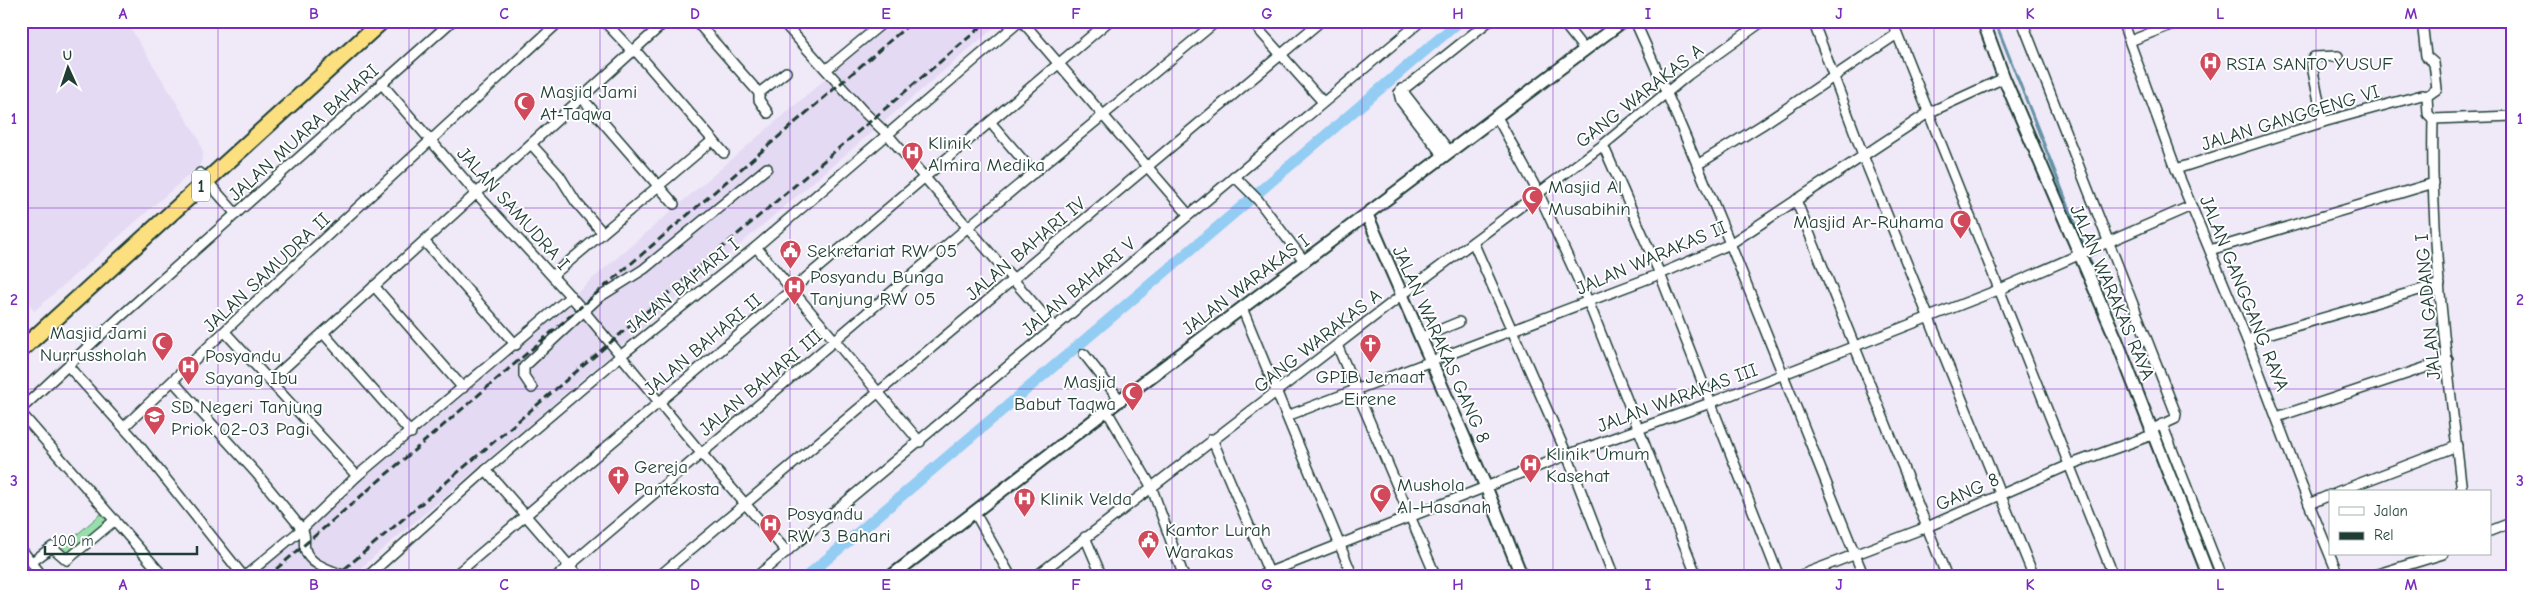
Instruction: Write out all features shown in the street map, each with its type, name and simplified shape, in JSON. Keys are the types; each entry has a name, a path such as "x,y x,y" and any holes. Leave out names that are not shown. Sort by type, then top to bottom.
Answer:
{"highway":[{"name":"1","path":"21,350 370,21"},
{"name":"1","path":"21,340 203,177 382,21"}],"street":[{"name":"JALAN SAMUDRA II","path":"124,427 252,305 560,21"},
{"path":"604,21 634,51 724,153"},
{"path":"271,380 666,21"},
{"path":"696,21 759,93 759,100 768,113"},
{"path":"782,21 888,135 1054,327"},
{"path":"827,69 885,21"},
{"path":"1021,21 1188,214"},
{"name":"JALAN BAHARI I","path":"367,577 486,470 621,356 756,248 1021,21"},
{"name":"JALAN BAHARI II","path":"453,577 658,401 926,178 1109,21"},
{"name":"JALAN BAHARI III","path":"556,577 700,453 1217,21"},
{"path":"1251,21 1323,102"},
{"name":"JALAN BAHARI IV","path":"658,577 745,502 1322,21"},
{"name":"JALAN BAHARI V","path":"756,577 920,442 1188,214 1421,21"},
{"path":"1447,155 1401,101 1400,91 1489,21"},
{"path":"1562,21 1584,49"},
{"name":"JALAN WARAKAS I","path":"890,577 1120,400 1623,21"},
{"path":"1634,21 1667,92 1784,374 1864,577"},
{"name":"GANG WARAKAS A","path":"1035,577 1212,439 1538,192 1603,146 1667,92 1763,21"},
{"path":"1813,21 1864,156 2034,577"},
{"path":"1892,21 2114,577"},
{"name":"JALAN WARAKAS RAYA","path":"1983,21 2004,78 2087,252 2117,341 2198,532 2209,577"},
{"path":"2022,21 2110,241 2176,414 2175,419 2155,429"},
{"name":"JALAN GANGGANG RAYA","path":"2122,21 2176,170 2247,340 2329,553"},
{"path":"2130,41 2181,21"},
{"path":"2422,21 2426,56 2434,64 2437,89 2427,96 2428,114 2433,119 2513,116"},
{"name":"JALAN MUARA BAHARI","path":"21,409 450,22"},
{"path":"1697,165 1762,125 1834,74 1897,34"},
{"path":"2324,122 2311,61 2314,57 2338,56"},
{"path":"759,93 786,72"},
{"name":"JALAN WARAKAS II","path":"1287,416 1660,274 1730,244 1928,113 2004,78"},
{"name":"JALAN SAMUDRA I","path":"381,83 477,194 553,275 700,453 745,502 786,552"},
{"name":"JALAN GANGGENG VI","path":"2176,170 2324,122 2422,94 2427,96"},
{"path":"582,98 674,204"},
{"path":"1497,117 1538,192 1588,301 1697,577"},
{"name":"JALAN GADANG I","path":"2433,119 2434,183 2440,284 2462,490"},
{"path":"990,122 1034,173"},
{"path":"553,275 602,232 660,187 713,140"},
{"path":"531,144 559,175 576,202 602,232"},
{"path":"1603,146 1660,274 1779,577"},
{"path":"532,388 524,376 524,367 598,298 658,258 767,168"},
{"path":"1234,176 1258,200 1305,262"},
{"path":"203,177 236,214"},
{"path":"2210,250 2434,183"},
{"path":"1796,200 1947,577"},
{"name":"JALAN WARAKAS III","path":"1257,577 1270,575 1340,544 1567,454 1710,403 1998,290 2191,206"},
{"name":"JALAN WARAKAS GANG 8","path":"1367,215 1429,361 1486,487 1522,577"},
{"path":"424,241 516,345"},
{"path":"1473,242 1567,454 1614,577"},
{"path":"756,248 920,442"},
{"path":"2247,340 2440,284"},
{"path":"374,286 463,388"},
{"path":"68,366 124,427 244,577 302,529 357,476 516,345 571,296"},
{"path":"1242,308 1353,577"},
{"path":"1420,338 1459,322"},
{"path":"225,332 357,476"},
{"path":"323,333 411,433"},
{"path":"1337,345 1436,577"},
{"path":"1084,354 1120,400"},
{"path":"2277,417 2448,360"},
{"path":"174,381 257,474 302,529 305,534 305,548 310,557 327,569 348,577"},
{"path":"1107,411 1151,486 1184,577"},
{"path":"21,413 164,577"},
{"name":"GANG 8","path":"1796,577 1927,527 2001,493 2155,429"},
{"path":"1212,439 1270,575"},
{"path":"2343,490 2457,446"},
{"path":"486,470 579,577"},
{"path":"2309,504 2329,495"},
{"path":"974,513 1011,577"},
{"path":"32,562 52,547 67,560 115,520"},
{"path":"2492,530 2513,522"},
{"path":"2198,532 2222,577"},
{"path":"1086,537 1102,577"},
{"path":"21,549 43,577"},
{"name":"JALAN GANGGANG RAYA","path":"2330,556 2339,577"},
{"path":"2368,577 2436,556"}],"shaded area":[{"path":"38,21 126,21 198,138 203,153 200,165 34,311 21,290 21,32"},
{"path":"893,21 1002,21 350,577 245,577"}],"green space":[{"path":"103,512 111,522 67,559 58,551"}],"waterway":[{"path":"806,577 1460,21"},
{"path":"1995,21 2108,306"},
{"path":"2199,535 2215,577"}],"railway":[{"path":"267,577 913,21"},
{"path":"335,577 988,21"}],"place":[{"name":"RSIA SANTO YUSUF","path":"2210,82"},
{"name":"Masjid Jami At-Taqwa","path":"524,121"},
{"name":"Klinik Almira Medika","path":"912,172"},
{"name":"Masjid Al Musabihin","path":"1532,216"},
{"name":"Masjid Ar-Ruhama","path":"1960,240"},
{"name":"Sekretariat RW 05","path":"791,269"},
{"name":"Posyandu Bunga Tanjung RW 05","path":"794,306"},
{"name":"Masjid Jami Nurrussholah","path":"163,362"},
{"name":"GPIB Jemaat Eirene","path":"1370,364"},
{"name":"Posyandu Sayang Ibu","path":"189,385"},
{"name":"Masjid Babut Taqwa","path":"1132,411"},
{"name":"SD Negeri Tanjung Priok 02-03 Pagi","path":"155,436"},
{"name":"Klinik Umum Kasehat","path":"1530,483"},
{"name":"Gereja Pantekosta","path":"618,496"},
{"name":"Mushola Al-Hasanah","path":"1381,514"},
{"name":"Klinik Velda","path":"1024,517"},
{"name":"Posyandu RW 3 Bahari","path":"771,543"},
{"name":"Kantor Lurah Warakas","path":"1149,559"}]}
